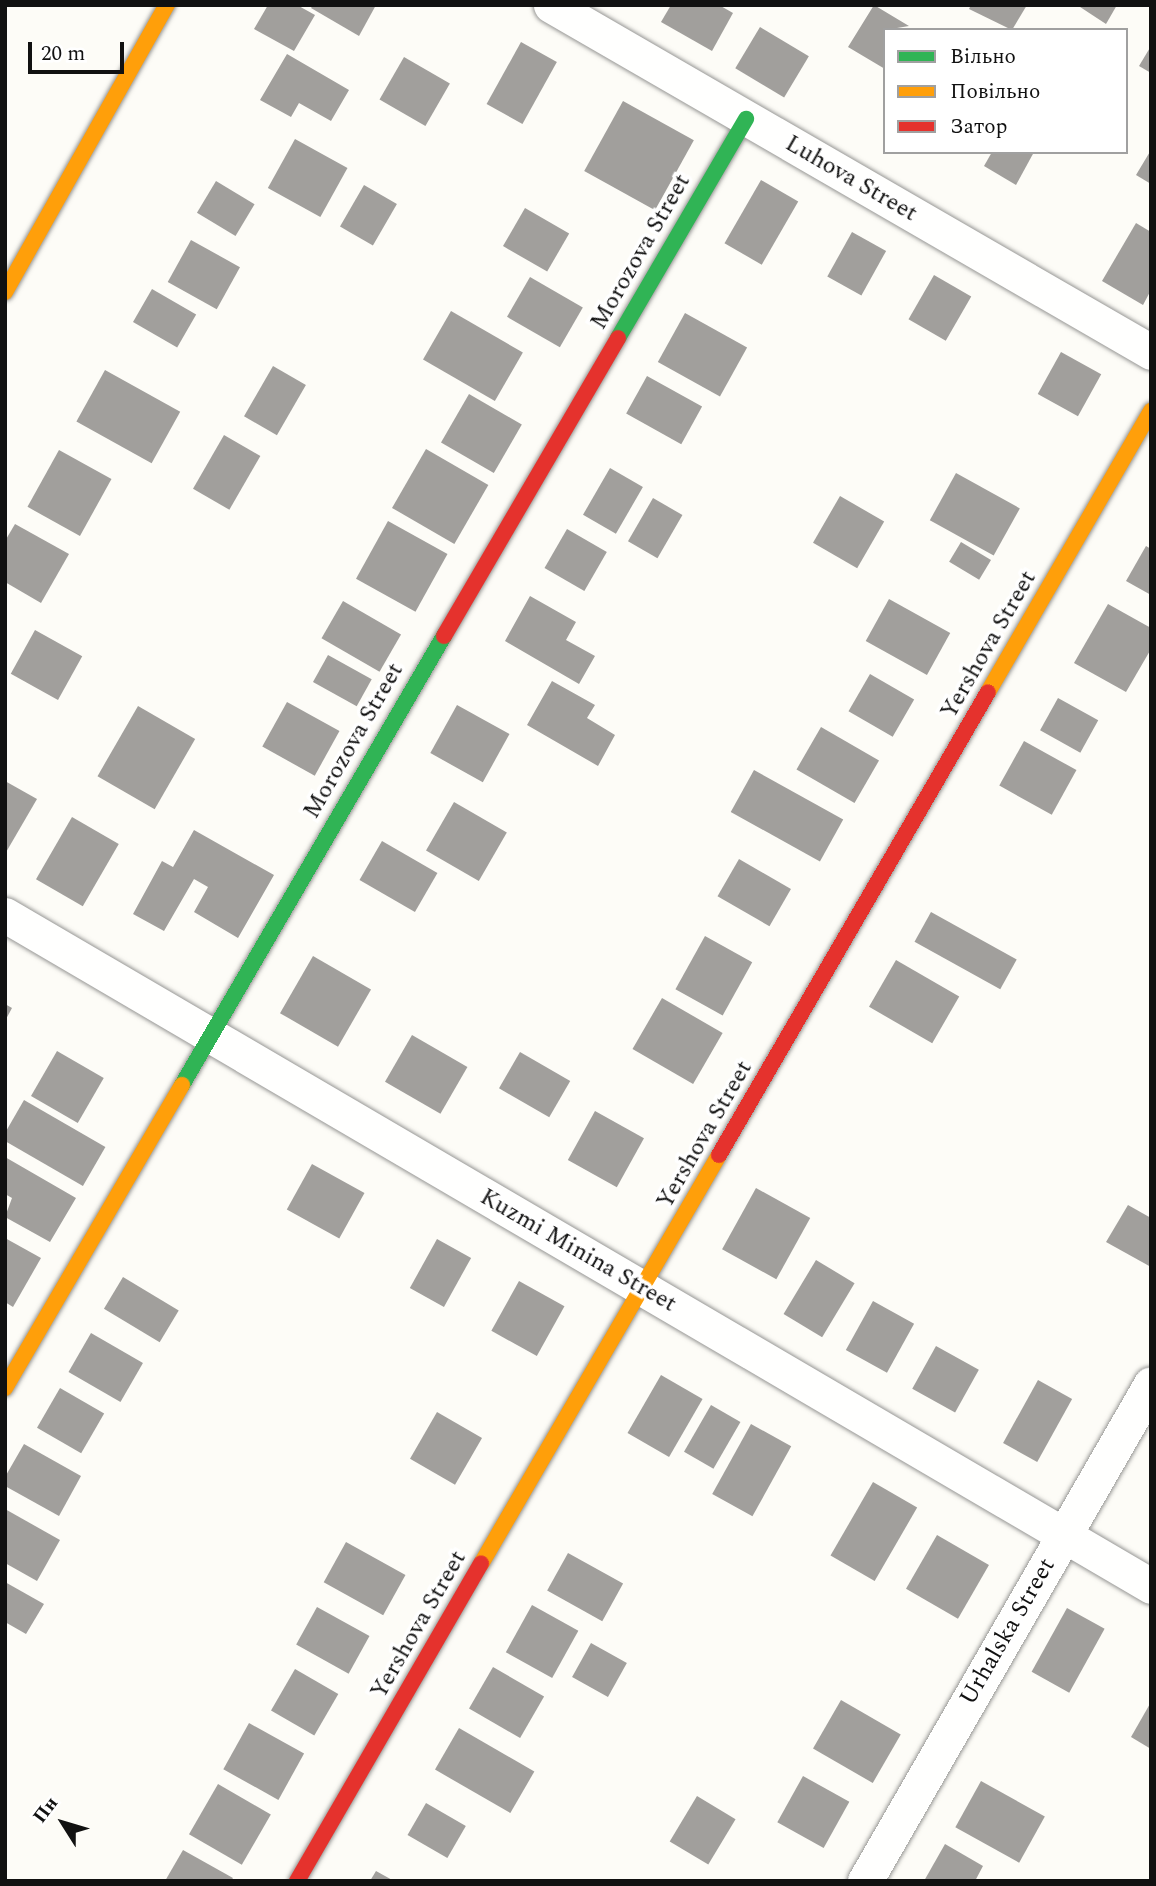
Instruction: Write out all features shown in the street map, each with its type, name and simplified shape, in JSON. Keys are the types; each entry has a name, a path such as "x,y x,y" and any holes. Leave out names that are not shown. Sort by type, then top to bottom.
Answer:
{"street":[{"path":"5,292 167,5"},
{"name":"Luhova Street","path":"551,5 1151,352"},
{"name":"Morozova Street","path":"5,1388 209,1034 746,119"},
{"name":"Yershova Street","path":"297,1881 1151,411"},
{"name":"Kuzmi Minina Street","path":"5,915 1151,1586"},
{"name":"Urhalska Street","path":"866,1881 1151,1384"}],"building":[{"path":"268,5 297,5 315,15 294,51 254,29"},
{"path":"313,5 376,5 359,36 311,8"},
{"path":"671,5 719,5 733,13 712,51 661,22"},
{"path":"874,5 909,26 883,28 883,68 848,47"},
{"path":"971,5 1027,5 1013,28 969,9"},
{"path":"1077,5 1117,5 1106,24"},
{"path":"760,27 809,56 784,98 735,68"},
{"path":"521,42 557,62 522,124 487,104"},
{"path":"1151,46 1151,73 1139,66"},
{"path":"287,54 349,90 331,121 299,103 291,117 260,100"},
{"path":"404,57 450,83 425,126 380,99"},
{"path":"623,101 694,140 655,210 584,171"},
{"path":"295,139 347,168 320,217 268,188"},
{"path":"1151,150 1151,184 1136,175"},
{"path":"991,154 1033,154 1016,185 984,166"},
{"path":"761,180 798,202 762,265 724,243"},
{"path":"216,181 255,204 236,236 197,213"},
{"path":"364,185 397,204 373,246 340,227"},
{"path":"525,208 569,233 547,272 503,246"},
{"path":"1136,223 1151,232 1151,290 1143,305 1102,281"},
{"path":"852,232 886,251 861,296 827,277"},
{"path":"191,240 240,267 217,309 168,282"},
{"path":"934,275 971,296 946,341 908,319"},
{"path":"530,277 583,308 560,347 507,317"},
{"path":"152,289 196,314 177,347 133,322"},
{"path":"451,311 523,352 495,401 423,359"},
{"path":"685,313 747,347 720,396 658,362"},
{"path":"1061,352 1101,374 1078,416 1038,394"},
{"path":"273,366 306,385 277,435 244,416"},
{"path":"105,370 180,412 152,463 76,422"},
{"path":"647,376 702,407 681,444 626,414"},
{"path":"469,394 522,424 494,473 441,442"},
{"path":"224,435 260,456 229,510 193,489"},
{"path":"426,449 488,485 454,544 392,508"},
{"path":"59,450 111,479 80,536 27,507"},
{"path":"610,468 643,487 616,534 583,515"},
{"path":"956,473 1020,508 994,556 930,520"},
{"path":"840,496 884,522 857,568 813,543"},
{"path":"653,498 682,515 657,558 628,541"},
{"path":"388,521 447,554 415,612 356,579"},
{"path":"15,524 69,554 41,603 5,582 5,541"},
{"path":"567,529 607,552 584,591 544,568"},
{"path":"961,542 991,560 979,580 949,562"},
{"path":"1146,546 1151,549 1151,595 1126,581"},
{"path":"530,596 576,622 566,640 595,656 579,684 505,641"},
{"path":"889,599 950,633 927,675 866,641"},
{"path":"343,601 401,634 380,672 322,638"},
{"path":"1108,604 1151,628 1151,649 1126,692 1074,663"},
{"path":"35,630 82,656 58,700 11,674"},
{"path":"328,655 372,679 357,706 313,682"},
{"path":"870,674 914,700 893,737 848,711"},
{"path":"552,681 595,705 587,718 615,735 598,766 527,725"},
{"path":"1058,698 1098,720 1080,753 1040,730"},
{"path":"287,702 339,731 315,776 262,747"},
{"path":"457,705 509,734 483,782 430,753"},
{"path":"138,706 195,739 155,809 98,776"},
{"path":"821,727 879,760 855,803 796,769"},
{"path":"1024,741 1076,770 1052,815 999,786"},
{"path":"754,770 843,819 820,861 731,812"},
{"path":"5,781 37,799 5,854"},
{"path":"454,802 507,832 479,881 426,850"},
{"path":"72,817 119,844 83,906 36,879"},
{"path":"194,830 274,875 238,938 194,912 208,887 194,879 164,931 133,914 162,861 173,867"},
{"path":"382,841 437,873 415,912 360,880"},
{"path":"739,859 791,889 769,926 718,896"},
{"path":"931,912 1017,960 1000,989 915,942"},
{"path":"705,936 752,962 723,1016 675,989"},
{"path":"313,956 371,990 338,1047 280,1013"},
{"path":"896,960 959,996 932,1043 869,1007"},
{"path":"662,998 723,1033 693,1084 632,1049"},
{"path":"5,1004 12,1008 5,1021"},
{"path":"412,1035 467,1067 440,1114 385,1082"},
{"path":"57,1051 104,1078 78,1123 31,1096"},
{"path":"520,1052 570,1081 549,1117 499,1088"},
{"path":"24,1100 105,1147 83,1186 5,1141 5,1133"},
{"path":"595,1111 644,1138 617,1187 568,1160"},
{"path":"5,1157 76,1198 50,1242 5,1217 12,1198 5,1194"},
{"path":"312,1164 364,1193 339,1239 287,1209"},
{"path":"756,1188 810,1218 776,1279 722,1249"},
{"path":"1128,1205 1151,1218 1151,1267 1106,1242"},
{"path":"5,1238 41,1258 13,1307 5,1302"},
{"path":"437,1239 471,1258 444,1307 410,1288"},
{"path":"816,1260 855,1283 822,1337 784,1314"},
{"path":"123,1277 179,1310 160,1342 104,1309"},
{"path":"519,1281 564,1306 537,1356 491,1331"},
{"path":"873,1301 914,1324 887,1373 846,1350"},
{"path":"91,1333 143,1363 120,1402 68,1372"},
{"path":"936,1346 979,1370 955,1413 912,1389"},
{"path":"661,1375 703,1399 669,1457 628,1433"},
{"path":"1038,1380 1072,1399 1037,1462 1003,1443"},
{"path":"60,1388 104,1414 81,1453 37,1428"},
{"path":"711,1405 740,1422 713,1469 684,1452"},
{"path":"437,1412 482,1438 455,1485 410,1459"},
{"path":"751,1424 791,1446 752,1516 712,1494"},
{"path":"24,1444 81,1476 59,1516 5,1486 5,1477"},
{"path":"873,1482 917,1508 875,1581 830,1556"},
{"path":"5,1509 60,1540 37,1581 5,1563"},
{"path":"937,1535 989,1565 958,1619 906,1589"},
{"path":"346,1542 405,1575 383,1615 324,1582"},
{"path":"568,1553 623,1584 602,1621 547,1591"},
{"path":"5,1582 44,1604 26,1634 5,1622"},
{"path":"532,1605 578,1631 552,1678 506,1652"},
{"path":"317,1607 369,1636 349,1674 296,1645"},
{"path":"1067,1608 1105,1629 1069,1693 1032,1672"},
{"path":"591,1643 627,1663 608,1697 572,1677"},
{"path":"493,1667 544,1696 520,1738 469,1709"},
{"path":"295,1669 338,1694 314,1736 271,1711"},
{"path":"841,1700 901,1734 873,1783 813,1748"},
{"path":"1151,1702 1151,1749 1131,1737"},
{"path":"249,1723 304,1754 278,1800 223,1769"},
{"path":"459,1728 534,1772 510,1813 435,1770"},
{"path":"803,1776 849,1802 824,1848 777,1822"},
{"path":"981,1781 1045,1816 1019,1863 955,1827"},
{"path":"218,1784 271,1814 242,1865 189,1834"},
{"path":"697,1796 736,1819 708,1865 670,1841"},
{"path":"426,1803 466,1826 447,1858 408,1835"},
{"path":"945,1844 983,1866 975,1881 924,1881"},
{"path":"183,1850 233,1878 231,1881 165,1881"},
{"path":"376,1871 394,1881 370,1881"}],"traffic: fast":[{"path":"618,338 746,119"},
{"path":"182,1085 444,636"}],"traffic: slow":[{"path":"5,292 167,5"},
{"path":"988,692 1151,411"},
{"path":"5,1388 182,1085"},
{"path":"481,1564 719,1155"}],"traffic: jam":[{"path":"444,636 618,338"},
{"path":"719,1155 988,692"},
{"path":"297,1881 481,1564"}]}
